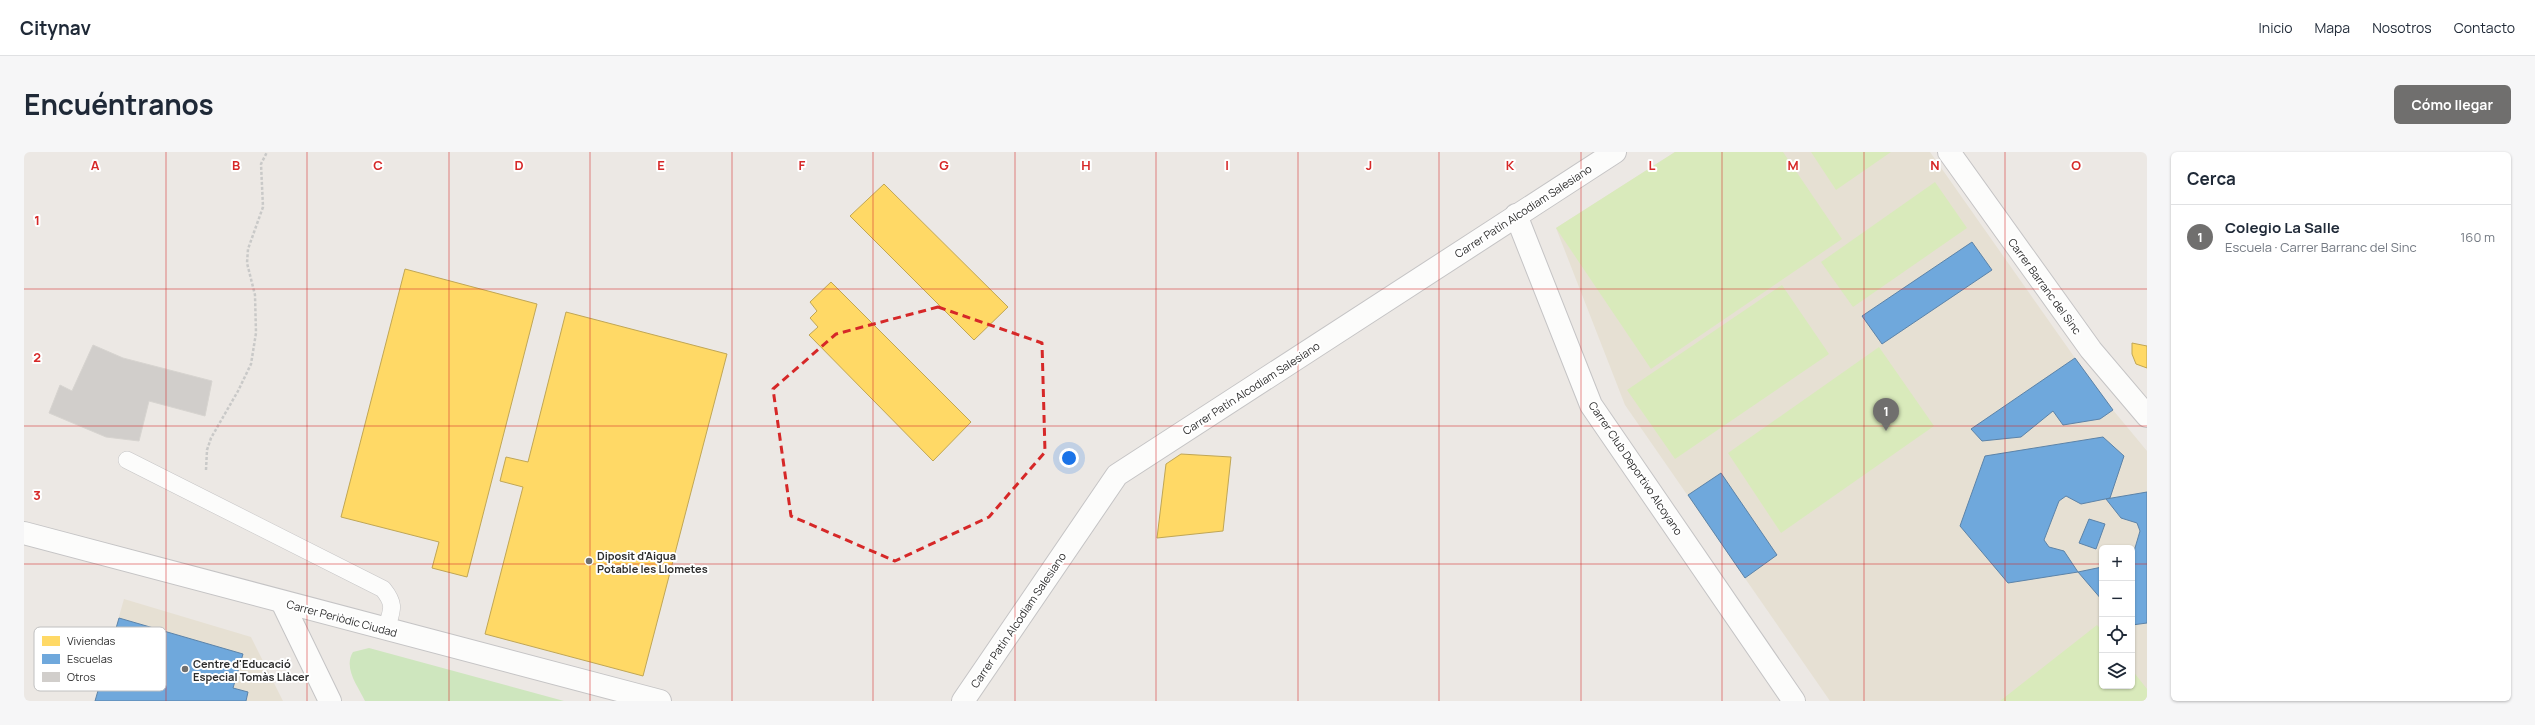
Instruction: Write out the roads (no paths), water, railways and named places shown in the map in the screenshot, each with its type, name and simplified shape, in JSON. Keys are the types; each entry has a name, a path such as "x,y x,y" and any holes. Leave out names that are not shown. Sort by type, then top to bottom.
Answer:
{"street":[{"name":"Carrer Patín Alcodiam Salesiano","path":"963,701 1118,475 1516,215 1616,152"},
{"name":"Carrer Barranc del Sinc","path":"1949,152 2091,350 2147,416"},
{"name":"Carrer Club Deportivo Alcoyano","path":"1516,215 1591,405 1794,701"},
{"name":"Carrer Periòdic Ciudad","path":"24,533 660,701"},
{"path":"282,602 330,701"}],"lane":[{"path":"127,460 383,588 391,599 393,608 386,629"}],"place":[{"name":"Colegio La Salle","path":"1886,431"},
{"name":"Diposit d'Aigua Potable les Llometes","path":"589,561"},
{"name":"Centre d'Educació Especial Tomàs Llàcer","path":"185,669"}]}
